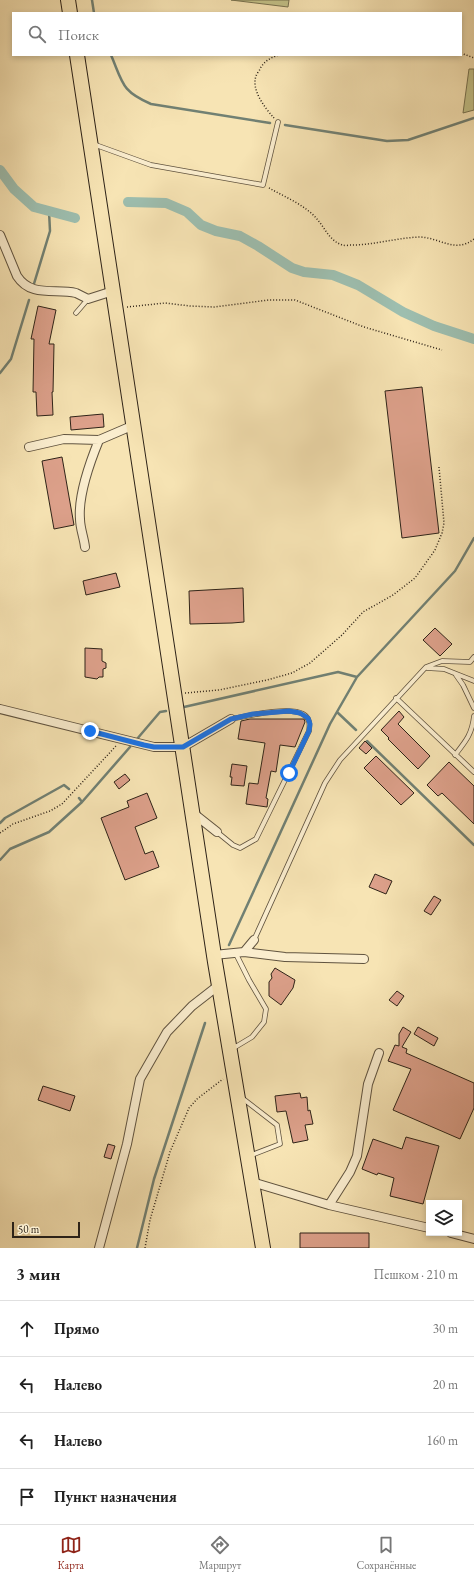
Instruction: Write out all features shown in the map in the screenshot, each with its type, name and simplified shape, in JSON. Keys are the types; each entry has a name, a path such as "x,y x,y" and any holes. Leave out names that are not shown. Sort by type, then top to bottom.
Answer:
{"highway":[{"path":"68,0 70,12"},
{"path":"77,56 214,955 263,1248"}],"street":[{"path":"0,234 17,276 26,286 39,291 75,293 88,299 113,291"},
{"path":"29,447 64,439 99,440 134,425"},
{"path":"85,547 80,519 82,492 90,463 99,440"},
{"path":"0,709 154,747 183,747 231,719"},
{"path":"193,813 217,832"},
{"path":"240,953 254,940"},
{"path":"214,955 240,953 285,957 364,959"},
{"path":"99,1248 127,1144 140,1079 167,1032 192,1006 219,985"},
{"path":"328,1205 350,1172 357,1156 368,1084 379,1053"},
{"path":"252,1182 328,1205 426,1227"},
{"path":"462,1235 474,1238"}],"lane":[{"path":"91,143 151,165 263,185 278,122"},
{"path":"76,313 88,299"},
{"path":"254,940 325,783 340,760 396,698 426,668 442,661 470,662 474,657"},
{"path":"426,668 444,670 474,681"},
{"path":"455,675 463,685 474,708"},
{"path":"396,698 474,772"},
{"path":"217,832 236,847 240,848 256,839 306,738 310,724 308,718 304,714 289,711 253,714 231,719"},
{"path":"455,755 472,730 474,716"},
{"path":"230,1051 252,1037 264,1022 266,1009 249,980 240,953"},
{"path":"237,1093 277,1125 280,1144 247,1157"}],"path":[{"path":"462,53 474,58"},
{"path":"276,56 267,61 256,76 257,93 265,107 278,122"},
{"path":"263,185 305,208 318,220 330,237 343,245 361,245 418,237 429,238 455,246 468,244 474,239"},
{"path":"116,308 165,303 214,307 269,300 295,300 364,327 442,350"},
{"path":"175,693 219,690 292,673 310,662 342,635 363,612 393,595 415,578 435,550 442,533 444,523 439,467"},
{"path":"0,833 13,824 62,804 122,739"},
{"path":"144,1248 170,1152 190,1108 197,1099 233,1071"}],"shaded area":[{"path":"231,0 289,0 288,7"},
{"path":"469,69 474,69 474,110 463,113"}],"building":[{"path":"38,306 56,310 49,344 54,344 52,392 53,415 37,416 36,392 33,392 34,339 31,339"},
{"path":"422,387 439,533 402,538 385,391"},
{"path":"103,414 104,427 71,430 70,417"},
{"path":"62,457 74,525 54,529 42,461"},
{"path":"116,573 120,587 86,595 83,581"},
{"path":"243,588 244,622 190,624 189,591"},
{"path":"435,628 452,644 440,656 423,640"},
{"path":"85,648 102,649 102,661 106,663 106,668 103,669 103,677 99,677 97,679 85,677"},
{"path":"399,711 404,717 398,724 430,756 418,769 381,730"},
{"path":"250,719 304,719 305,722 295,747 280,745 276,772 271,771 266,798 268,799 267,807 246,804 249,783 258,784 265,743 238,739 241,721"},
{"path":"365,741 372,748 366,754 359,748"},
{"path":"376,756 414,793 401,805 364,768"},
{"path":"449,762 474,786 474,824 442,793 438,796 427,785"},
{"path":"232,764 247,766 244,786 231,785 232,777 230,777"},
{"path":"125,774 130,780 119,789 114,782"},
{"path":"147,793 157,818 135,827 145,854 153,851 159,867 125,880 101,818 129,807 127,801"},
{"path":"375,874 392,881 386,894 369,887"},
{"path":"434,896 441,900 431,915 424,911"},
{"path":"275,968 295,980 293,988 281,1005 269,996 269,982 272,978 271,974"},
{"path":"397,991 404,996 397,1006 389,1000"},
{"path":"403,1027 411,1032 402,1047 407,1049 406,1053 474,1083 474,1108 460,1139 393,1110 411,1069 388,1061 395,1045 399,1046 399,1034"},
{"path":"418,1027 438,1038 434,1046 414,1034"},
{"path":"43,1086 75,1096 70,1111 38,1100"},
{"path":"300,1093 301,1098 307,1097 308,1111 310,1110 313,1124 305,1125 308,1140 293,1143 286,1111 277,1112 275,1096"},
{"path":"406,1137 439,1146 423,1204 390,1196 394,1178 378,1173 377,1175 362,1169 373,1139 402,1149"},
{"path":"108,1144 115,1146 111,1159 104,1157"},
{"path":"300,1233 369,1233 369,1248 300,1248"}],"waterway":[{"path":"92,0 94,12"},
{"path":"111,56 121,79 128,90 151,104 270,123"},
{"path":"285,125 387,141 408,140 474,118"},
{"path":"0,170 14,189 34,207 75,218"},
{"path":"128,202 166,203 187,212 201,225 216,231 240,236 292,268 304,272 333,275 358,285 403,312 434,326 474,339"},
{"path":"33,287 50,231 49,211"},
{"path":"0,373 11,359 29,300"},
{"path":"229,945 330,724 357,677 455,571 474,538"},
{"path":"184,707 338,672 357,677"},
{"path":"137,739 160,712 166,711"},
{"path":"337,712 356,730"},
{"path":"367,741 474,845"},
{"path":"0,860 10,849 49,832 82,802 130,747"},
{"path":"0,823 5,818 64,785 69,789"},
{"path":"79,798 82,802"},
{"path":"137,1248 154,1179 205,1023"}],"route":[{"path":"90,731 154,747 183,747 231,719 253,714 289,711 300,713 304,714 308,718 310,724 309,731 289,773"}]}
